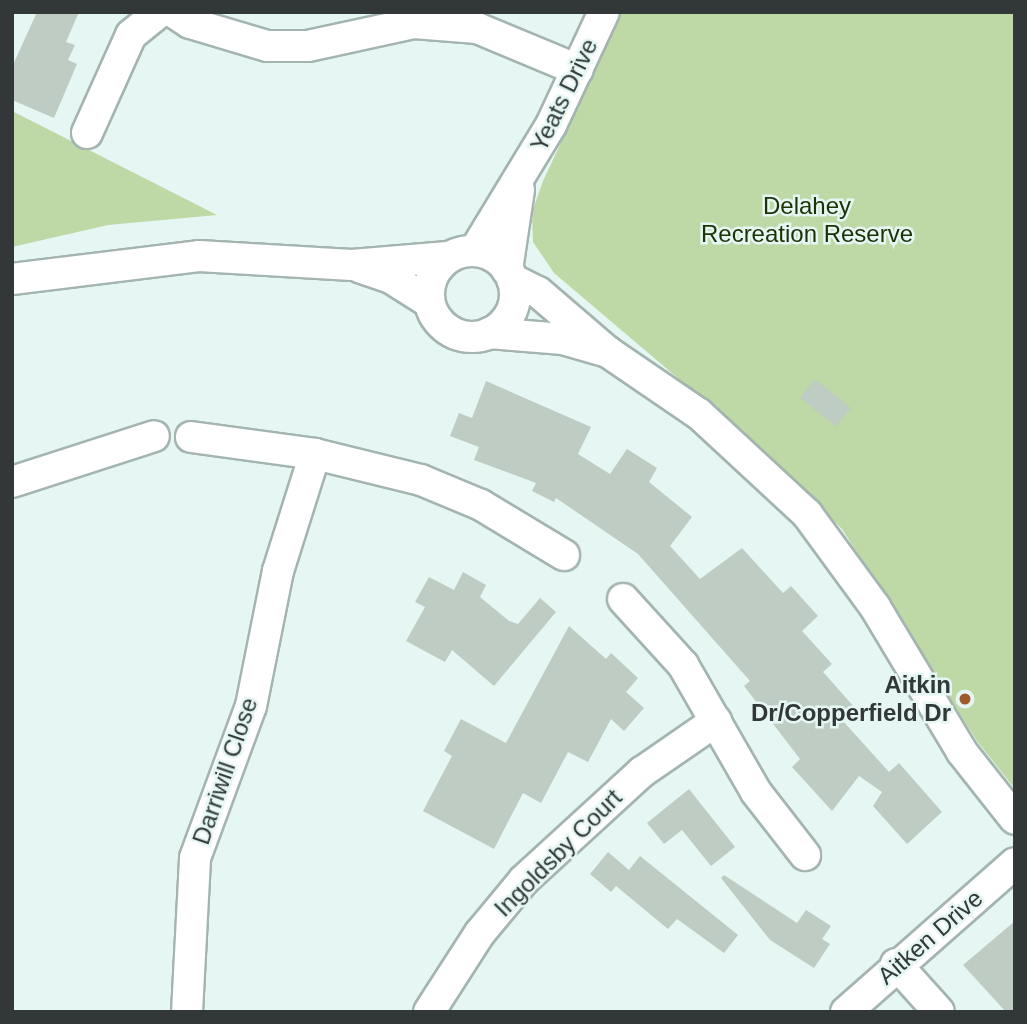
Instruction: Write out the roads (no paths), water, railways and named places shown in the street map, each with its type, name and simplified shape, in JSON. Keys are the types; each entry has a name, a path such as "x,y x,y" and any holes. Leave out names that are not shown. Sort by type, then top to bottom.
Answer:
{"street":[{"path":"87,133 131,36 159,12"},
{"path":"173,12 239,40 279,46 309,46 414,23 477,28 578,70"},
{"name":"Yeats Drive","path":"462,254 522,176 578,70 604,12"},
{"name":"Yeats Drive","path":"510,274 522,176"},
{"path":"429,302 432,277 462,254"},
{"path":"12,279 212,255 352,265 462,254 510,274 580,323 608,352 709,422 807,514 875,607 962,752 1015,819"},
{"path":"352,265 391,278 429,302 452,332 563,339 608,352"},
{"path":"12,296 73,271"},
{"path":"489,333 513,304 510,274"},
{"path":"12,482 154,436"},
{"path":"191,437 315,454 421,480 481,505 564,555"},
{"name":"Darriwill Close","path":"187,1012 195,858 243,731 278,571 315,454"},
{"path":"623,599 683,665 756,792 805,855"},
{"name":"Ingoldsby Court","path":"429,1012 480,933 524,880 642,772 716,721"},
{"name":"Aitken Drive","path":"846,1012 896,964 1015,863"},
{"path":"896,964 939,1012"}],"place":[{"name":"Aitkin Dr/Copperfield Dr","path":"965,699"}],"park label":[{"name":"Delahey Recreation Reserve","path":"807,220"}]}
